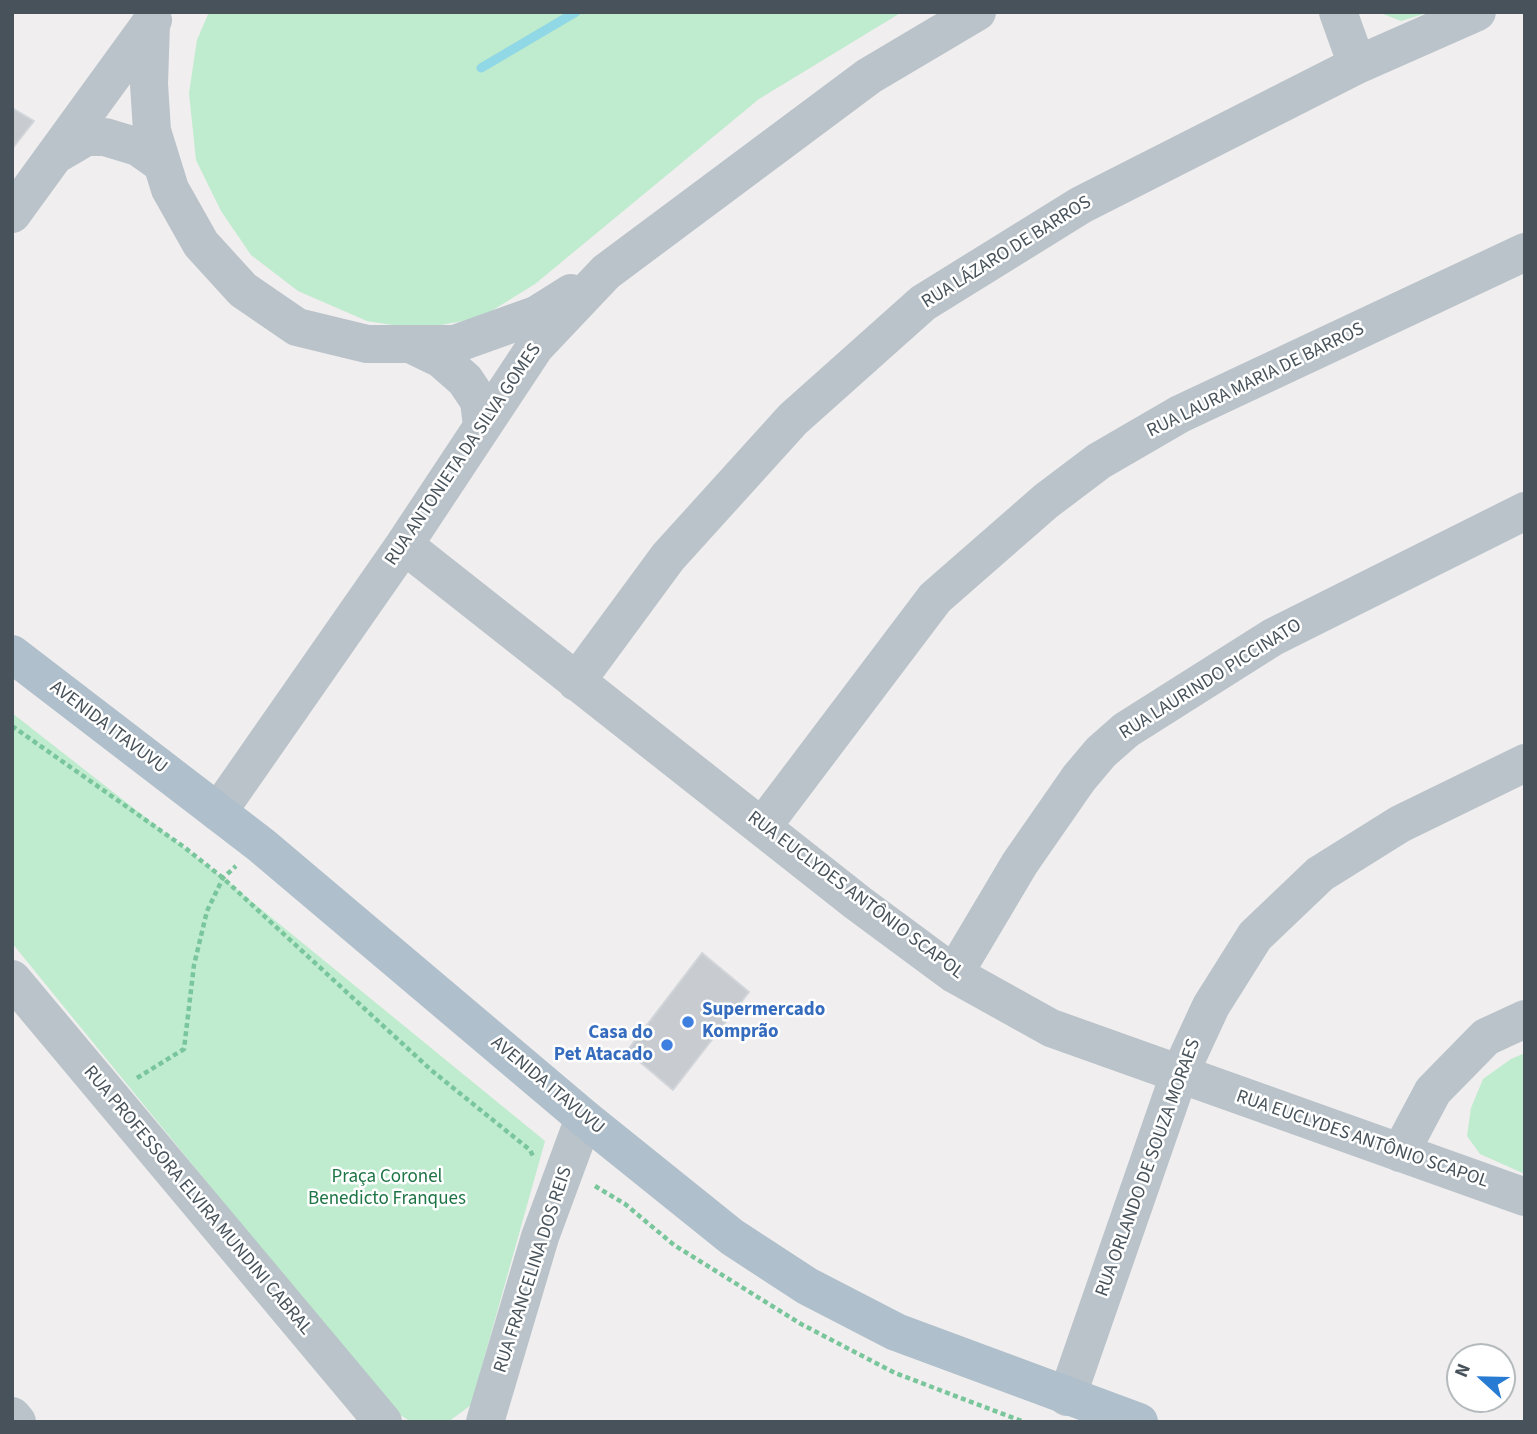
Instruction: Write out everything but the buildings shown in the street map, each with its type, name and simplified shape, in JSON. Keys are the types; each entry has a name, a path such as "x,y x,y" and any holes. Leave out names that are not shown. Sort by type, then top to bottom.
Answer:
{"main road":[{"name":"AVENIDA ITAVUVU","path":"17,667 261,845 584,1118 732,1237 807,1286 896,1332 1139,1422"}],"street":[{"name":"RUA ANTONIETA DA SILVA GOMES","path":"218,812 404,545 535,347 606,272 869,76 977,12"},
{"path":"1338,12 1357,65"},
{"name":"RUA LÁZARO DE BARROS","path":"576,682 668,557 793,419 923,303 1081,205 1357,65 1477,12"},
{"path":"155,18 149,84 152,131 170,188 201,244 243,290 297,327 367,344 455,344 536,314 606,272"},
{"path":"12,214 155,18"},
{"path":"57,154 86,137 105,137 138,147 162,164"},
{"name":"RUA LAURA MARIA DE BARROS","path":"762,827 934,598 1046,502 1099,461 1180,414 1525,252"},
{"path":"412,345 441,359 465,380 479,401 482,426"},
{"name":"RUA LAURINDO PICCINATO","path":"954,974 1020,863 1079,778 1101,751 1126,730 1273,637 1525,511"},
{"name":"RUA EUCLYDES ANTÔNIO SCAPOL","path":"404,545 858,903 954,974 1051,1028 1525,1198"},
{"name":"RUA ORLANDO DE SOUZA MORAES","path":"1067,1397 1179,1075 1211,1006 1255,936 1320,874 1400,824 1525,763"},
{"name":"RUA PROFESSORA ELVIRA MUNDINI CABRAL","path":"12,979 383,1422"},
{"path":"1400,1153 1433,1091 1486,1037 1525,1019"},
{"name":"RUA FRANCELINA DOS REIS","path":"486,1414 540,1237 584,1118"},
{"path":"12,1416 17,1422"}],"path":[{"path":"12,726 223,877 431,1069 530,1150 535,1159"},
{"path":"111,1098 127,1084 184,1049 194,965 207,911 223,877 261,845"}],"green space":[{"path":"209,12 902,12 759,99 535,284 480,318 418,329 367,321 298,291 251,255 221,211 196,160 189,93 197,40"},
{"path":"1378,12 1430,12 1401,21"},
{"name":"Praça Coronel Benedicto Franques","path":"12,713 223,878 545,1141 471,1405 448,1422 412,1422 393,1411 12,943"},
{"path":"1525,1053 1525,1174 1480,1154 1467,1136 1471,1108 1483,1079 1511,1059"}],"waterway":[{"path":"481,68 576,12"}],"place":[{"name":"Supermercado Komprão","path":"688,1022"},
{"name":"Casa do Pet Atacado","path":"667,1045"}]}
